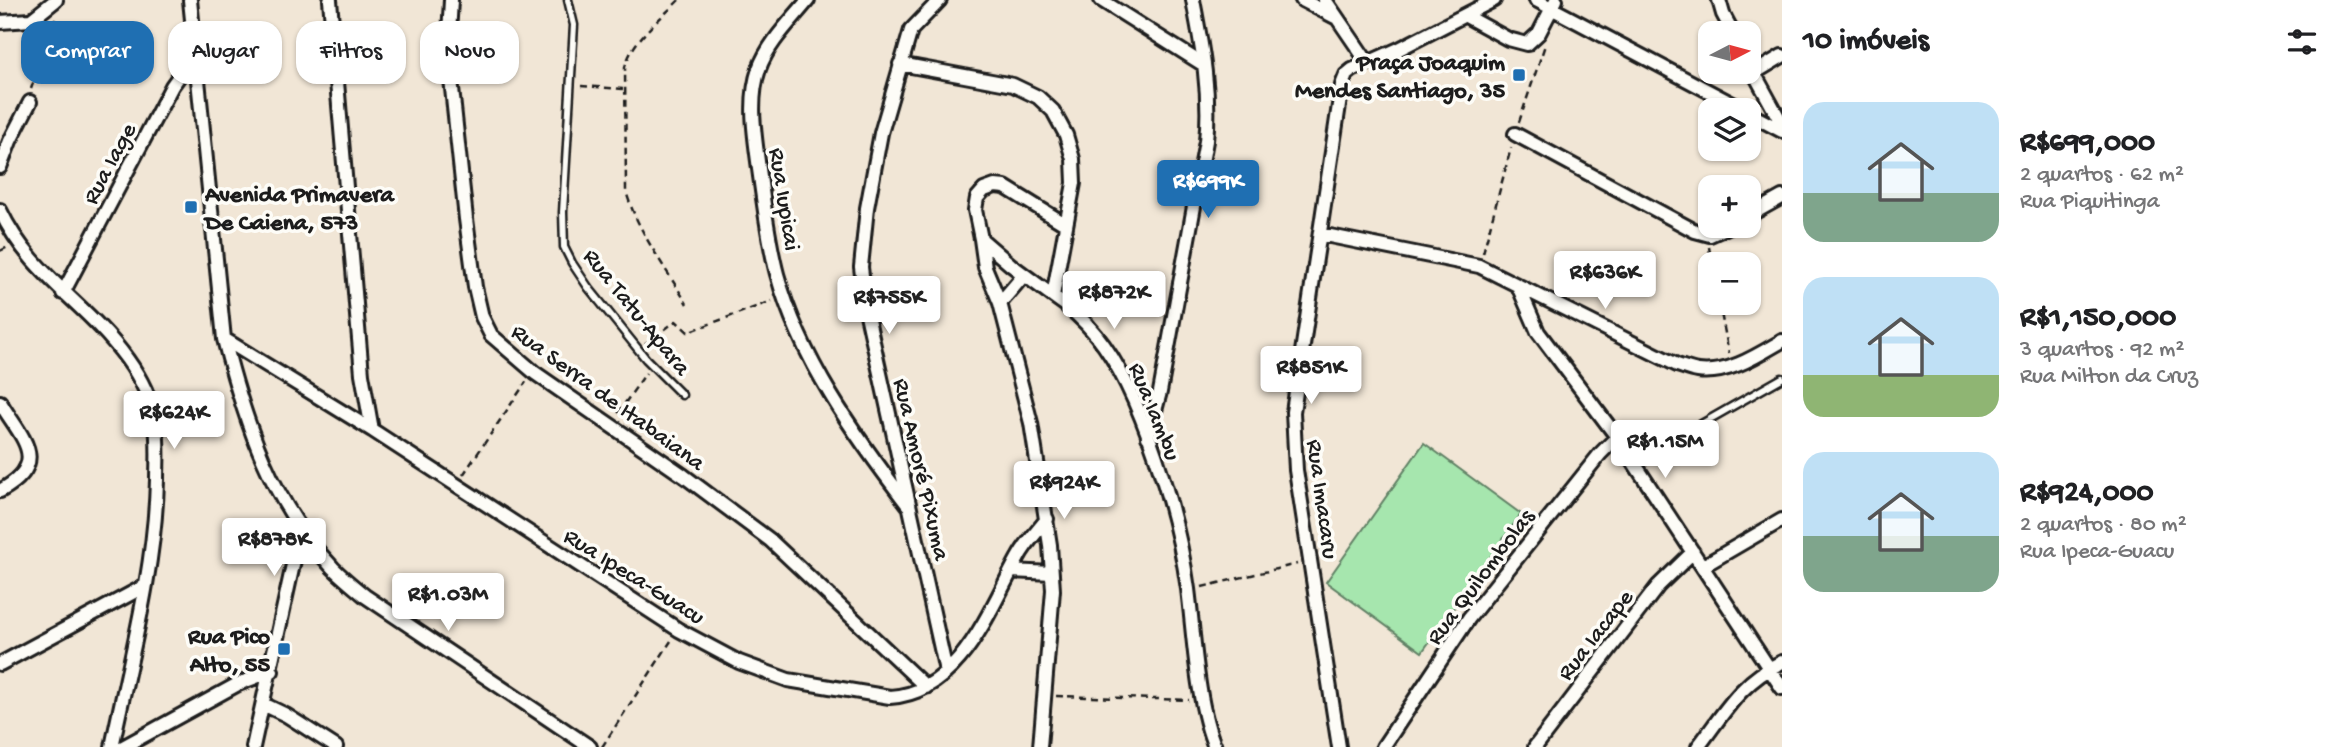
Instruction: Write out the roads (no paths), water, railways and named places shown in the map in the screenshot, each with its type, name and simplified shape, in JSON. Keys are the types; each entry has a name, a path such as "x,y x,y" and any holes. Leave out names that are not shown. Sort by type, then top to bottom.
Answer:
{"street":[{"path":"0,22 31,20 56,0"},
{"path":"190,0 192,21"},
{"path":"330,0 362,374 372,430"},
{"name":"Rua Serra de Itabaiana","path":"451,0 448,51 475,286 482,317 491,335 534,372 770,540 926,687"},
{"name":"Rua Iupicai","path":"808,0 777,38 760,66 754,89 755,134 776,271 821,376 875,463 911,510"},
{"name":"Rua Amoré Pixuma","path":"940,0 911,30 900,64 881,133 867,208 861,267 866,310 946,671"},
{"path":"1101,0 1204,65"},
{"path":"1148,438 1160,392 1206,141 1208,116 1204,65 1192,0"},
{"path":"1302,0 1336,17"},
{"path":"1325,0 1368,63"},
{"name":"Rua Imacaru","path":"1339,747 1296,470 1293,421 1342,85 1346,75 1352,70 1494,0"},
{"path":"1536,0 1554,4 1723,98"},
{"path":"1719,0 1727,21"},
{"path":"1466,16 1508,39 1527,44 1539,33 1554,4"},
{"path":"1761,64 1782,56"},
{"path":"900,64 1013,85 1038,97 1053,111 1066,135 1073,159 1074,183 1053,296"},
{"name":"Rua Iage","path":"63,293 173,84"},
{"path":"197,84 224,339 236,390 251,433 267,470 301,528 333,568 365,596 590,747"},
{"path":"1760,84 1782,124"},
{"path":"0,167 9,141 30,102"},
{"path":"1761,119 1782,131"},
{"path":"1515,134 1698,232"},
{"path":"1040,747 1052,590 1047,519 1031,423 1000,303 985,267 975,210 977,198 984,190 995,186 1005,187 1065,224"},
{"path":"1761,209 1782,197"},
{"path":"0,210 17,242 34,264 107,332 128,360 138,377 155,422 157,503 145,586 112,747"},
{"path":"1320,234 1479,266 1676,365 1699,371 1717,371 1731,367 1781,345"},
{"name":"Rua Iambu","path":"981,239 1096,334 1136,404 1174,523 1188,590 1203,700 1215,747"},
{"path":"1000,303 1024,275"},
{"path":"1519,288 1538,332 1617,437 1693,552 1776,665 1782,688"},
{"path":"1538,332 1540,313 1553,304"},
{"name":"Rua Ipeca-Guacu","path":"224,339 372,430 679,630 739,662 788,680 890,697 905,696 926,687 946,671 971,643 1019,555 1047,519"},
{"path":"0,402 4,415 25,438 28,448 24,471 16,482 0,491"},
{"name":"Rua Quilombolas","path":"1383,747 1469,618 1600,454 1617,437"},
{"path":"1703,566 1782,520"},
{"path":"253,747 272,671 301,528"},
{"name":"Rua Iacape","path":"1535,747 1658,586 1693,552"},
{"path":"1011,571 1052,573"},
{"path":"0,664 145,586"},
{"path":"1698,747 1745,686 1776,665"},
{"path":"123,747 238,684 272,671"},
{"path":"263,704 286,715 335,747"}],"lane":[{"name":"Rua Tatu-Apara","path":"568,0 574,25 563,212 564,247 588,287 638,349 682,395"},
{"path":"1633,463 1782,377"}],"place":[{"name":"Praça Joaquim Mendes Santiago, 35","path":"1519,75"},
{"name":"Avenida Primavera De Caiena, 573","path":"191,207"},
{"name":"Rua Pico Alto, 55","path":"284,649"}]}
